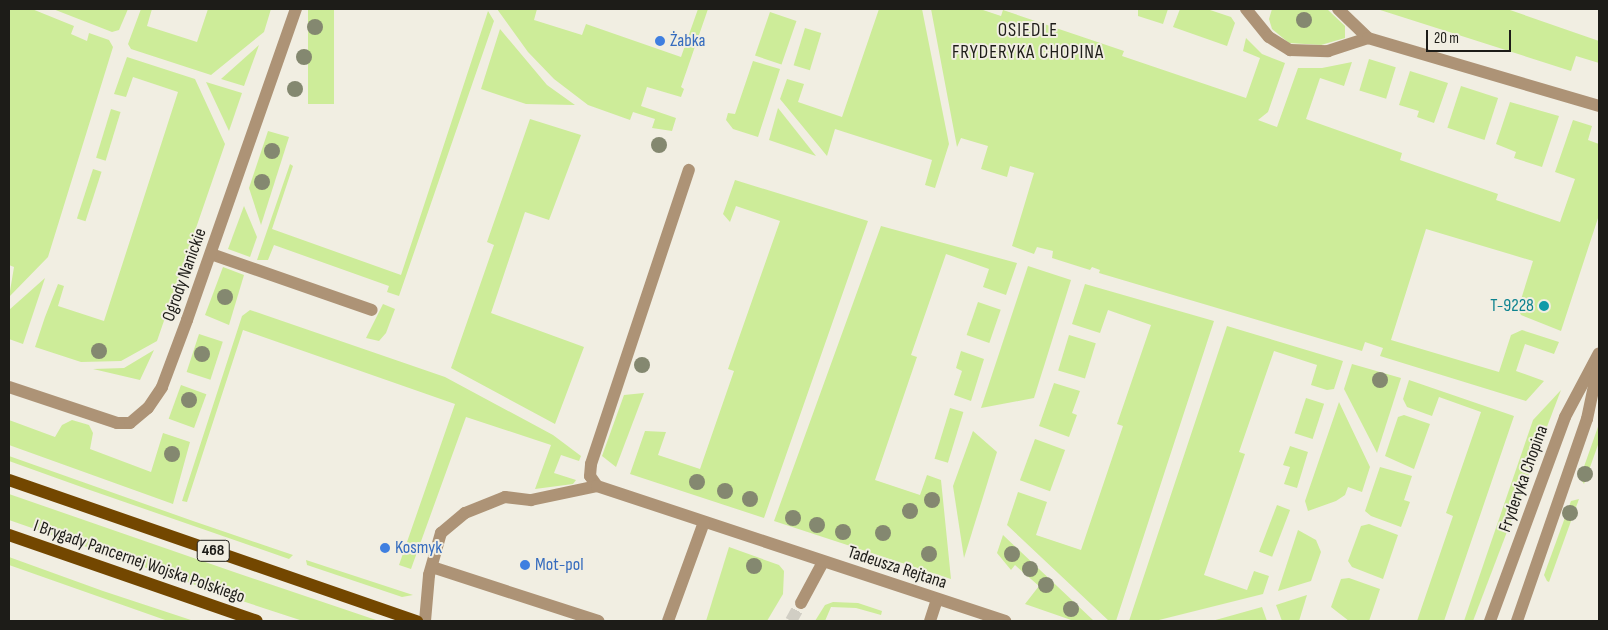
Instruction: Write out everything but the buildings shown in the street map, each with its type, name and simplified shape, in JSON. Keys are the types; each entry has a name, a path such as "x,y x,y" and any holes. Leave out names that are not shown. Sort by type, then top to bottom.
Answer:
{"main road":[{"name":"I Brygady Pancernej Wojska Polskiego","path":"9,480 417,621"},
{"name":"I Brygady Pancernej Wojska Polskiego","path":"9,535 257,621"}],"street":[{"name":"Ogrody Nanickie","path":"9,387 117,423 130,423 148,408 162,387 211,254 296,9"},
{"path":"1246,9 1269,36 1290,50 1328,51 1368,38"},
{"path":"1338,9 1368,38 1599,106"},
{"path":"597,486 590,476 591,464 689,170"},
{"path":"211,254 372,310"},
{"name":"Fryderyka Chopina","path":"1490,621 1566,417 1599,353"},
{"path":"1517,621 1587,419 1599,362"},
{"path":"425,621 430,571 441,533 465,513 505,497 530,500 597,486 823,562"},
{"path":"668,621 704,522"},
{"name":"Tadeusza Rejtana","path":"801,603 823,562 1005,621"},
{"path":"430,571 598,621"},
{"path":"930,621 937,599"}],"green space":[{"path":"9,9 32,9 74,26 71,34 87,41 89,33 109,40 113,47 48,257 9,297 14,267 9,265"},
{"path":"53,9 128,9 119,30 112,32"},
{"path":"141,9 152,9 147,26 197,42 208,9 271,9 264,32 211,75 131,49 128,44"},
{"path":"308,9 334,9 334,104 308,104"},
{"path":"497,9 537,9 534,20 582,35 586,24 681,57 698,9 708,9 681,87 684,89 681,97 647,87 641,106 676,118 672,131 652,128 655,119 633,112 630,120 588,105 554,79 528,52"},
{"path":"879,9 922,9 949,144 935,188 925,185 932,160 835,129 827,156 780,99 787,79 804,84 798,102 842,117"},
{"path":"931,9 980,9 1001,16 1003,10 1124,51 1122,56 1246,98 1260,58 1243,51 1246,38 1262,54 1285,63 1268,112 1258,120 1277,127 1298,68 1322,68 1352,62 1344,86 1320,78 1306,119 1402,153 1400,160 1498,194 1496,200 1560,222 1575,179 1555,172 1573,120 1592,126 1588,140 1599,144 1599,215 1561,331 1521,315 1518,309 1533,261 1426,229 1391,340 1499,372 1511,335 1522,330 1559,342 1554,354 1525,344 1516,371 1544,381 1526,401 1380,356 1383,348 1365,342 1362,351 1099,273 1100,270 1092,267 1090,270 1052,258 1053,251 1037,247 1034,254 1012,246 1034,173 1010,166 1007,177 981,169 988,146 961,138 957,147"},
{"path":"1138,9 1168,9 1163,24 1138,16"},
{"path":"1180,9 1207,9 1231,17 1235,23 1227,46 1173,27"},
{"path":"1272,9 1327,9 1345,26 1345,38 1321,45 1289,43 1272,29 1269,19"},
{"path":"1377,9 1507,9 1599,41 1599,63 1576,56 1571,71"},
{"path":"488,11 494,21 399,296 387,292 389,286 274,245 268,260 257,260 290,164 293,166 272,229 401,275"},
{"path":"770,12 796,21 781,65 755,55"},
{"path":"805,28 821,33 810,70 794,65"},
{"path":"500,29 547,85 575,105 526,104 481,89"},
{"path":"259,45 244,86 221,79"},
{"path":"127,57 195,79 225,144 157,341 121,361 81,362 35,347 45,317 58,284 64,286 58,306 104,321 178,92 133,77 126,97 114,94"},
{"path":"1369,59 1396,67 1386,99 1359,91"},
{"path":"753,61 780,69 758,137 733,129 726,120 728,113 735,114"},
{"path":"1410,71 1448,83 1434,123 1417,117 1419,111 1399,105"},
{"path":"206,82 242,93 229,131"},
{"path":"1461,86 1498,98 1484,140 1447,128"},
{"path":"1510,102 1559,116 1542,167 1514,158 1516,152 1496,144"},
{"path":"778,108 816,156 769,140"},
{"path":"111,109 121,112 106,161 96,158"},
{"path":"530,119 581,135 549,220 525,212 491,313 584,347 555,424 451,368 494,245 487,242"},
{"path":"268,131 289,137 261,225 249,188"},
{"path":"93,169 102,172 85,221 77,218"},
{"path":"735,180 868,221 764,518 630,474 645,431 666,432 658,455 700,469 734,371 728,369 780,221 736,206 730,222 723,214"},
{"path":"244,206 257,237 250,257 228,249"},
{"path":"881,226 1017,263 1006,295 983,287 989,269 946,254 911,355 917,357 875,480 920,495 927,475 941,480 951,579 774,521"},
{"path":"1028,266 1071,280 1034,398 981,408"},
{"path":"223,267 244,275 229,325 205,315"},
{"path":"45,278 23,344 9,339 9,310"},
{"path":"1085,284 1214,321 1116,621 1109,621 1007,525 1018,492 1047,502 1036,535 1081,550 1123,426 1117,424 1151,325 1108,310 1100,333 1072,324"},
{"path":"978,302 1001,310 989,343 967,335"},
{"path":"383,304 395,309 386,333 379,341 366,338"},
{"path":"250,310 445,377 553,435 581,456 579,461 561,455 554,473 576,480 573,484 535,489 551,445 466,417 411,569 399,565 455,404 243,330 187,502 182,501 242,316"},
{"path":"1227,326 1343,361 1334,389 1327,390 1311,385 1317,365 1274,351 1239,452 1245,454 1204,575 1247,590 1254,571 1269,576 1263,594 1155,621 1129,621"},
{"path":"199,334 223,342 210,380 187,372"},
{"path":"1069,335 1096,343 1085,379 1058,370"},
{"path":"154,350 140,380 93,369 124,368"},
{"path":"961,351 984,359 971,401 954,395 962,371 956,368"},
{"path":"1352,364 1401,378 1377,453 1344,389"},
{"path":"1409,380 1514,416 1444,621 1417,621 1453,516 1446,513 1481,412 1439,397 1432,416 1407,407 1403,399"},
{"path":"1054,383 1080,391 1072,413 1077,415 1069,437 1039,426"},
{"path":"181,385 206,394 194,428 169,419"},
{"path":"1561,390 1473,621 1464,621 1533,420"},
{"path":"644,393 616,467 602,456 624,395"},
{"path":"1306,398 1324,404 1313,439 1295,433"},
{"path":"1339,402 1370,467 1362,492 1348,487 1345,495 1336,501 1308,511 1305,501"},
{"path":"950,408 963,412 948,463 935,459"},
{"path":"1404,415 1430,424 1414,469 1385,456 1398,417"},
{"path":"9,420 55,437 62,425 72,420 89,425 93,433 90,449 151,472 163,433 190,442 173,504 9,445"},
{"path":"1599,424 1599,442 1584,484 1580,478"},
{"path":"973,431 997,452 964,558 953,486"},
{"path":"1035,439 1065,450 1050,491 1020,480"},
{"path":"1290,446 1308,452 1297,488 1284,484 1290,467 1283,465"},
{"path":"9,456 293,555 289,559 87,489 9,461"},
{"path":"1380,467 1412,476 1404,500 1410,502 1401,527 1371,516 1365,511"},
{"path":"9,494 379,621 303,621 227,596 9,520"},
{"path":"1579,499 1549,582 1544,575 1571,501"},
{"path":"1277,505 1290,510 1272,557 1259,552"},
{"path":"1369,524 1398,535 1383,579 1352,567 1348,561 1361,526"},
{"path":"1298,530 1316,540 1321,552 1311,581 1278,591"},
{"path":"1003,535 1094,621 1074,621 1025,604 1039,586 1015,565 1011,570 997,553"},
{"path":"729,547 779,565 784,571 783,594 767,621 706,621"},
{"path":"9,557 194,621 168,621 9,565"},
{"path":"306,560 413,595 402,597 307,565"},
{"path":"1349,578 1380,589 1369,621 1349,621 1331,607 1341,579"},
{"path":"1307,595 1299,621 1282,621 1276,605"},
{"path":"833,602 858,603 882,611 881,615 856,608 831,607 825,621 815,621 825,605"},
{"path":"1262,607 1267,621 1212,621"}],"tunnel":[{"path":"791,621 801,603"}],"place":[{"name":"Żabka","path":"660,41"},
{"name":"T-9228","path":"1544,306"},
{"name":"Kosmyk","path":"385,548"},
{"name":"Mot-pol","path":"525,565"}],"district":[{"name":"OSIEDLE FRYDERYKA CHOPINA","path":"1028,42"}]}
